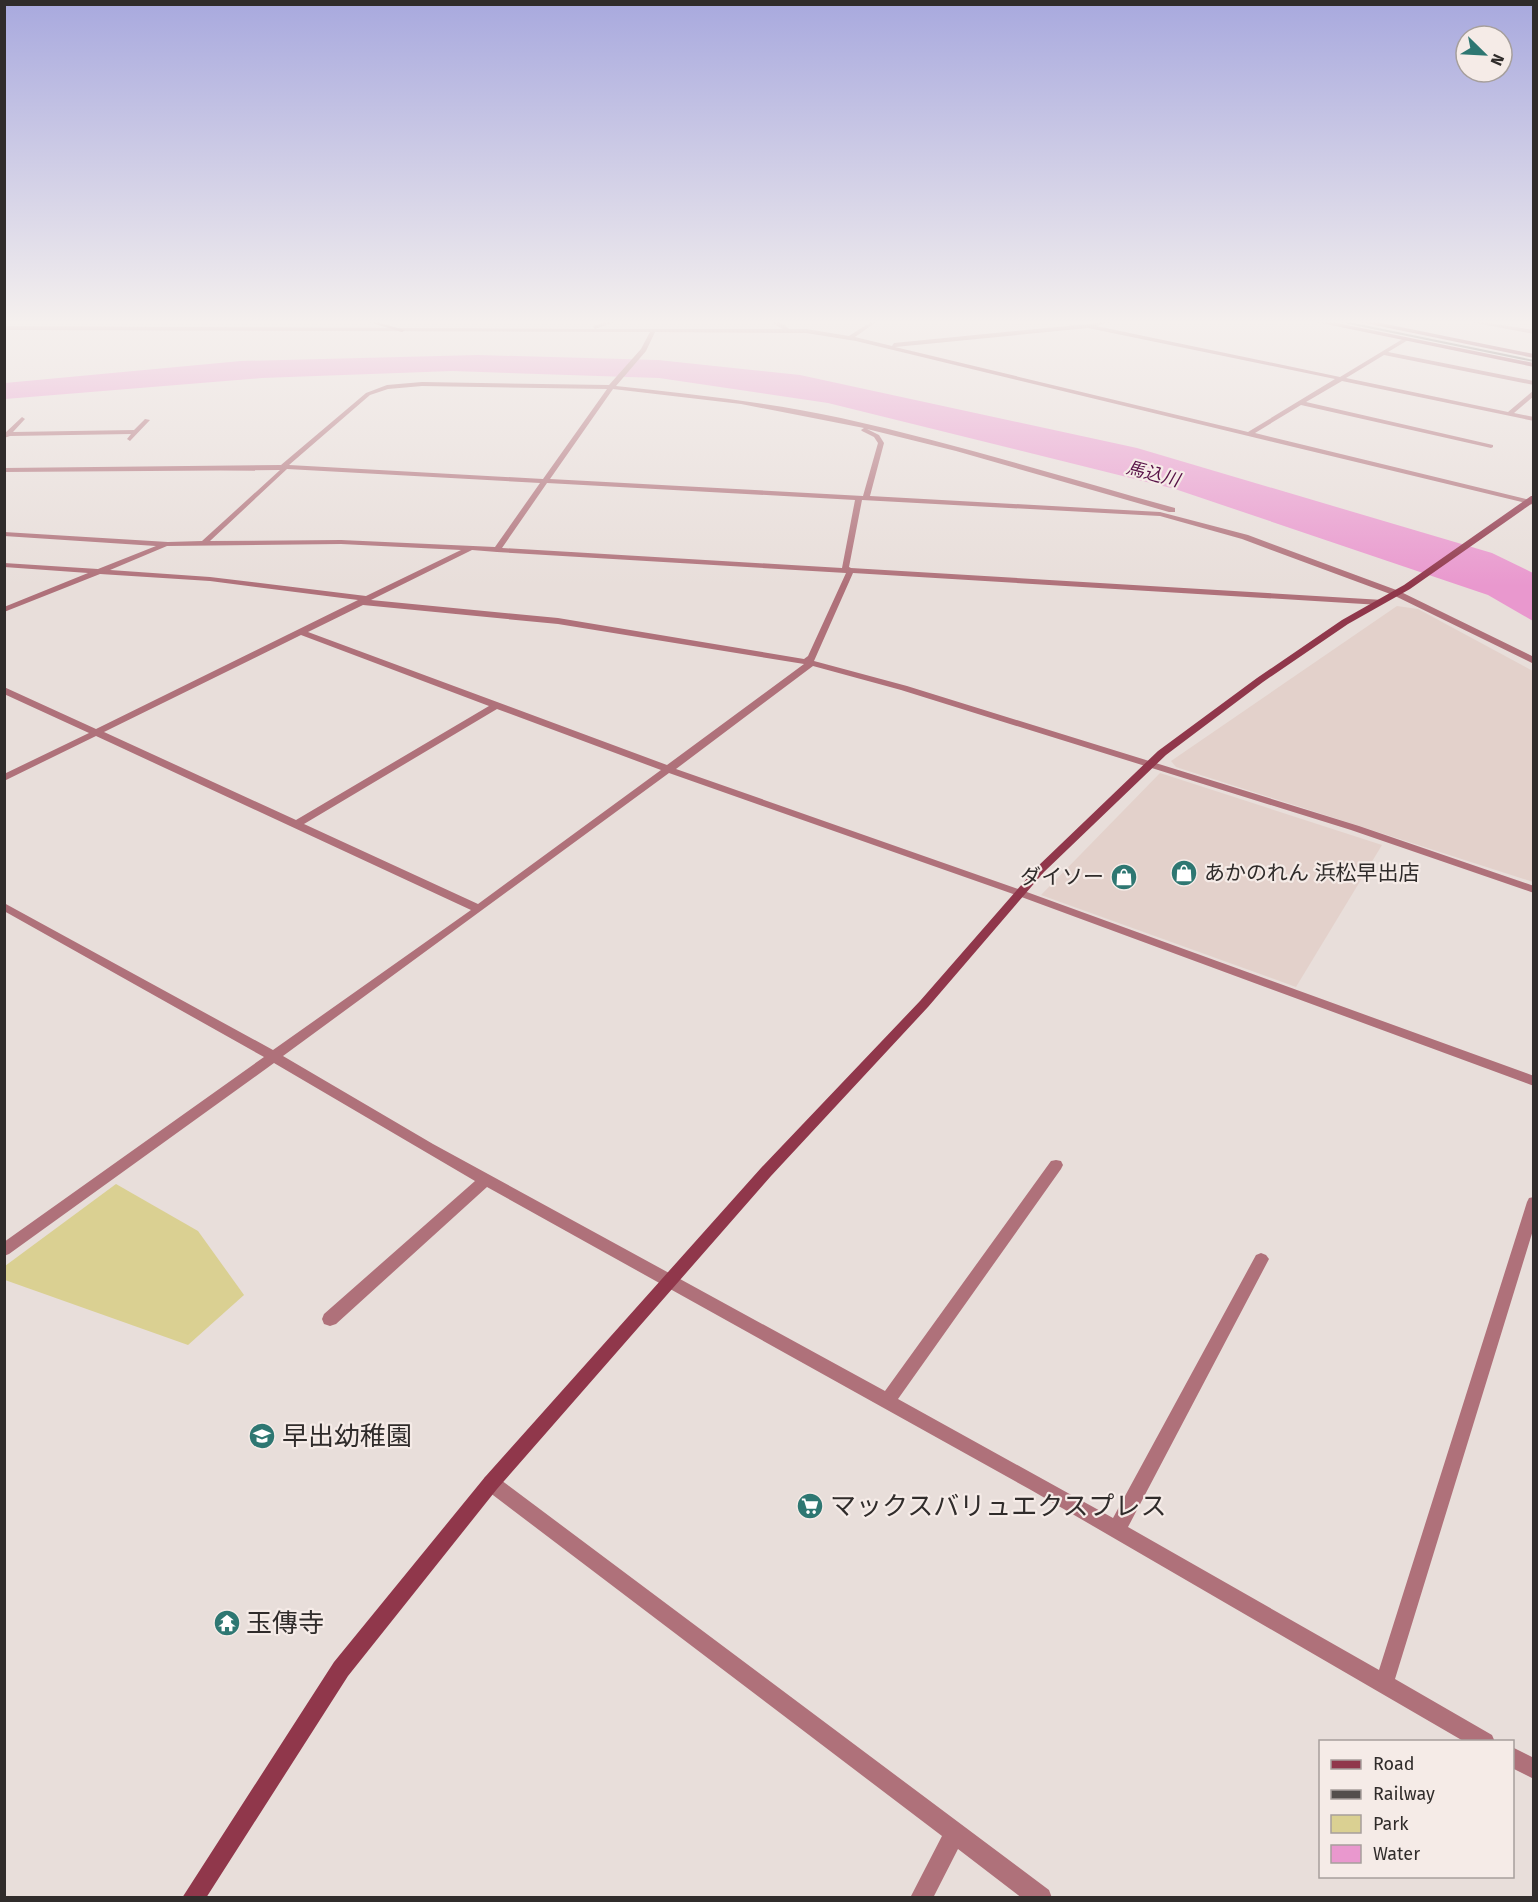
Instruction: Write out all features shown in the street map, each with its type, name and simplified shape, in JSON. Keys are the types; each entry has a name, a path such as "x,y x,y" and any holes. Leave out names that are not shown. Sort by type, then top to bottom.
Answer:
{"street":[{"path":"205,542 284,470 283,467 351,409"},
{"path":"497,550 596,409"},
{"path":"776,409 846,422 958,450 1220,523 1277,542 1310,561"},
{"path":"1145,409 1532,501"},
{"path":"1251,434 1291,409"},
{"path":"1326,409 1491,446"},
{"path":"1484,409 1533,419"},
{"path":"1509,414 1515,409"},
{"path":"7,436 22,419"},
{"path":"130,439 147,420"},
{"path":"846,422 880,439 845,567 850,572"},
{"path":"7,436 136,432"},
{"path":"4,470 283,467 1160,514 1245,537 1310,561 1401,590 1533,661"},
{"path":"193,1898 341,1669 490,1483 766,1173 924,1004 1040,870 1150,765 1260,680 1345,622 1401,590 1532,501"},
{"path":"4,534 168,544 341,542 471,548 1380,602"},
{"path":"4,610 168,544"},
{"path":"4,778 471,548"},
{"path":"4,565 210,579 364,601 558,621 808,663 904,687 1355,828 1533,890"},
{"path":"4,1250 479,909 808,663 850,572"},
{"path":"300,632 737,795 1020,893 1533,1080"},
{"path":"4,690 479,909"},
{"path":"297,824 497,705"},
{"path":"4,906 274,1056 485,1180 671,1280 1117,1529 1482,1740"},
{"path":"888,1400 1056,1165"},
{"path":"330,1319 485,1180"},
{"path":"1384,1684 1533,1202"},
{"path":"1117,1529 1261,1260"},
{"path":"490,1483 1041,1898"},
{"path":"1514,1758 1533,1769"},
{"path":"921,1898 955,1833"}],"shaded area":[{"path":"1397,606 1418,609 1533,671 1533,882 1176,767 1171,761"},
{"path":"1160,773 1382,845 1296,987 1041,895"}],"green space":[{"path":"116,1184 198,1231 244,1295 188,1345 5,1280 5,1266"}],"water":[{"name":"馬込川","path":"851,409 956,409 1137,448 1492,553 1533,573 1533,621 1488,595 1175,489"}],"place":[{"name":"あかのれん 浜松早出店","path":"1184,873"},
{"name":"ダイソー","path":"1124,877"},
{"name":"早出幼稚園","path":"262,1436"},
{"name":"マックスバリュエクスプレス","path":"810,1506"},
{"name":"玉傳寺","path":"227,1623"}]}
